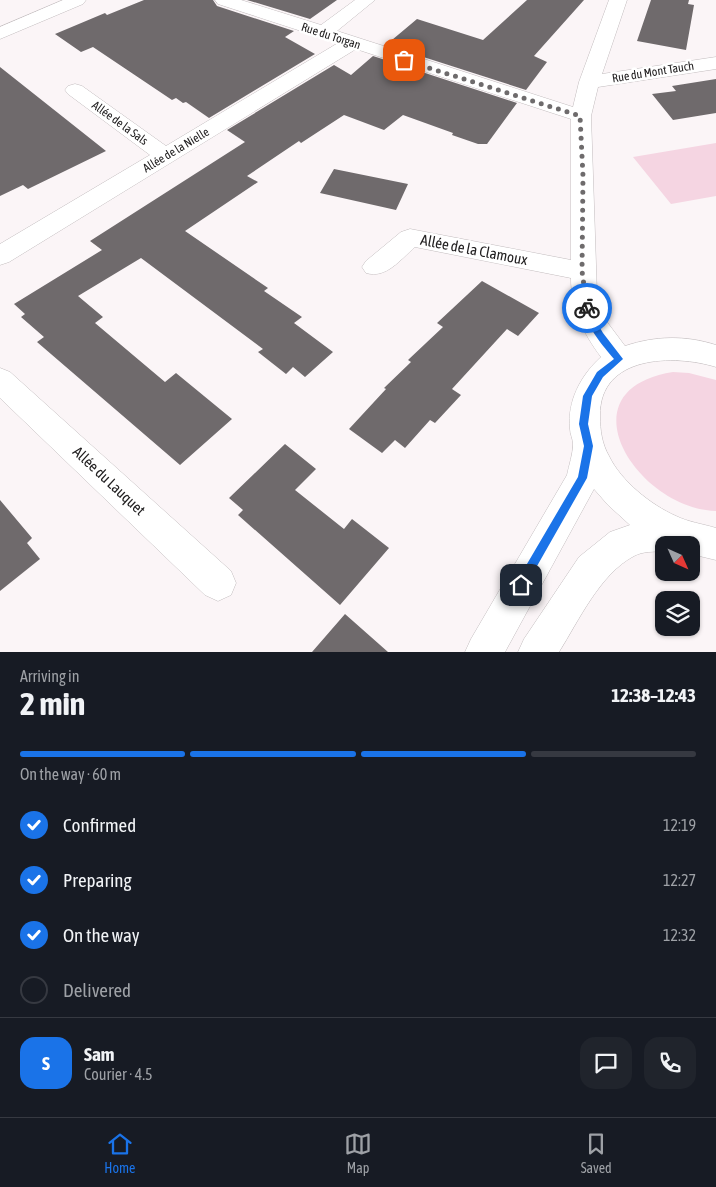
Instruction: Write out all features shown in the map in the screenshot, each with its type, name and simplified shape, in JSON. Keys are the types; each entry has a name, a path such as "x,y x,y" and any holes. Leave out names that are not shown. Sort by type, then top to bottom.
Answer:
{"street":[{"path":"0,34 77,0"},
{"name":"Rue du Torgan","path":"224,0 580,116"},
{"path":"322,33 366,0"},
{"path":"618,0 589,82 580,116 583,176 582,271 584,295 589,316 600,335 619,359"},
{"name":"Allée de la Nielle","path":"0,256 352,42"},
{"name":"Rue du Mont Tauch","path":"589,82 716,63"},
{"name":"Allée de la Sals","path":"75,90 165,156"},
{"name":"Allée de la Clamoux","path":"375,267 410,238 582,271"},
{"path":"714,355 685,349 663,348 638,352 619,359 600,374 587,396 584,424 588,446 599,468 613,487 646,517 680,534 716,544"},
{"name":"Allée du Lauquet","path":"0,380 218,583"},
{"path":"484,652 583,478 588,446"},
{"path":"537,652 591,568 622,544 645,536 680,534"}],"shaded area":[{"path":"716,143 716,196 671,204 633,157"},
{"path":"673,372 689,373 716,380 716,511 687,505 660,491 638,471 623,447 616,423 621,401 639,383"}],"building":[{"path":"144,0 213,0 217,6 294,31 285,37 315,54 209,118 186,102 183,103 176,98 172,100 93,47 81,52 55,34 105,13 107,15"},
{"path":"247,0 337,0 310,19"},
{"path":"527,0 584,0 534,56 547,62 526,90 386,45 417,19 483,40"},
{"path":"651,0 689,0 688,4 694,5 686,50 637,41"},
{"path":"373,56 517,103 487,144 478,144 403,115 384,130 344,115 301,143 299,141 247,176 258,182 185,231 268,288 264,291 302,317 294,323 333,352 305,377 293,367 286,374 258,352 263,349 141,258 78,296 103,317 95,323 165,382 176,373 232,419 180,465 37,342 44,337 21,317 25,314 14,304 102,250 90,241 245,142 227,130 334,65 351,75"},
{"path":"0,67 106,151 28,189 23,185 0,196"},
{"path":"716,79 716,113 673,120 652,94 676,91 672,86"},
{"path":"334,169 408,184 396,210 320,193"},
{"path":"482,281 539,313 518,336 507,329 452,389 461,395 435,423 430,420 405,448 395,440 382,453 349,429 386,389 384,388 411,362 408,360 443,327 437,323"},
{"path":"285,444 316,469 295,490 344,529 352,519 389,548 340,605 238,515 243,510 229,498"},
{"path":"0,500 32,538 27,543 40,559 0,591"},
{"path":"345,614 388,652 312,652"}],"way so far":[{"path":"404,60 580,116 583,176 582,271 587,308"}],"route":[{"path":"521,585 548,535 583,478 588,446 584,424 587,396 600,374 619,359 600,335 589,316 587,308"}]}
